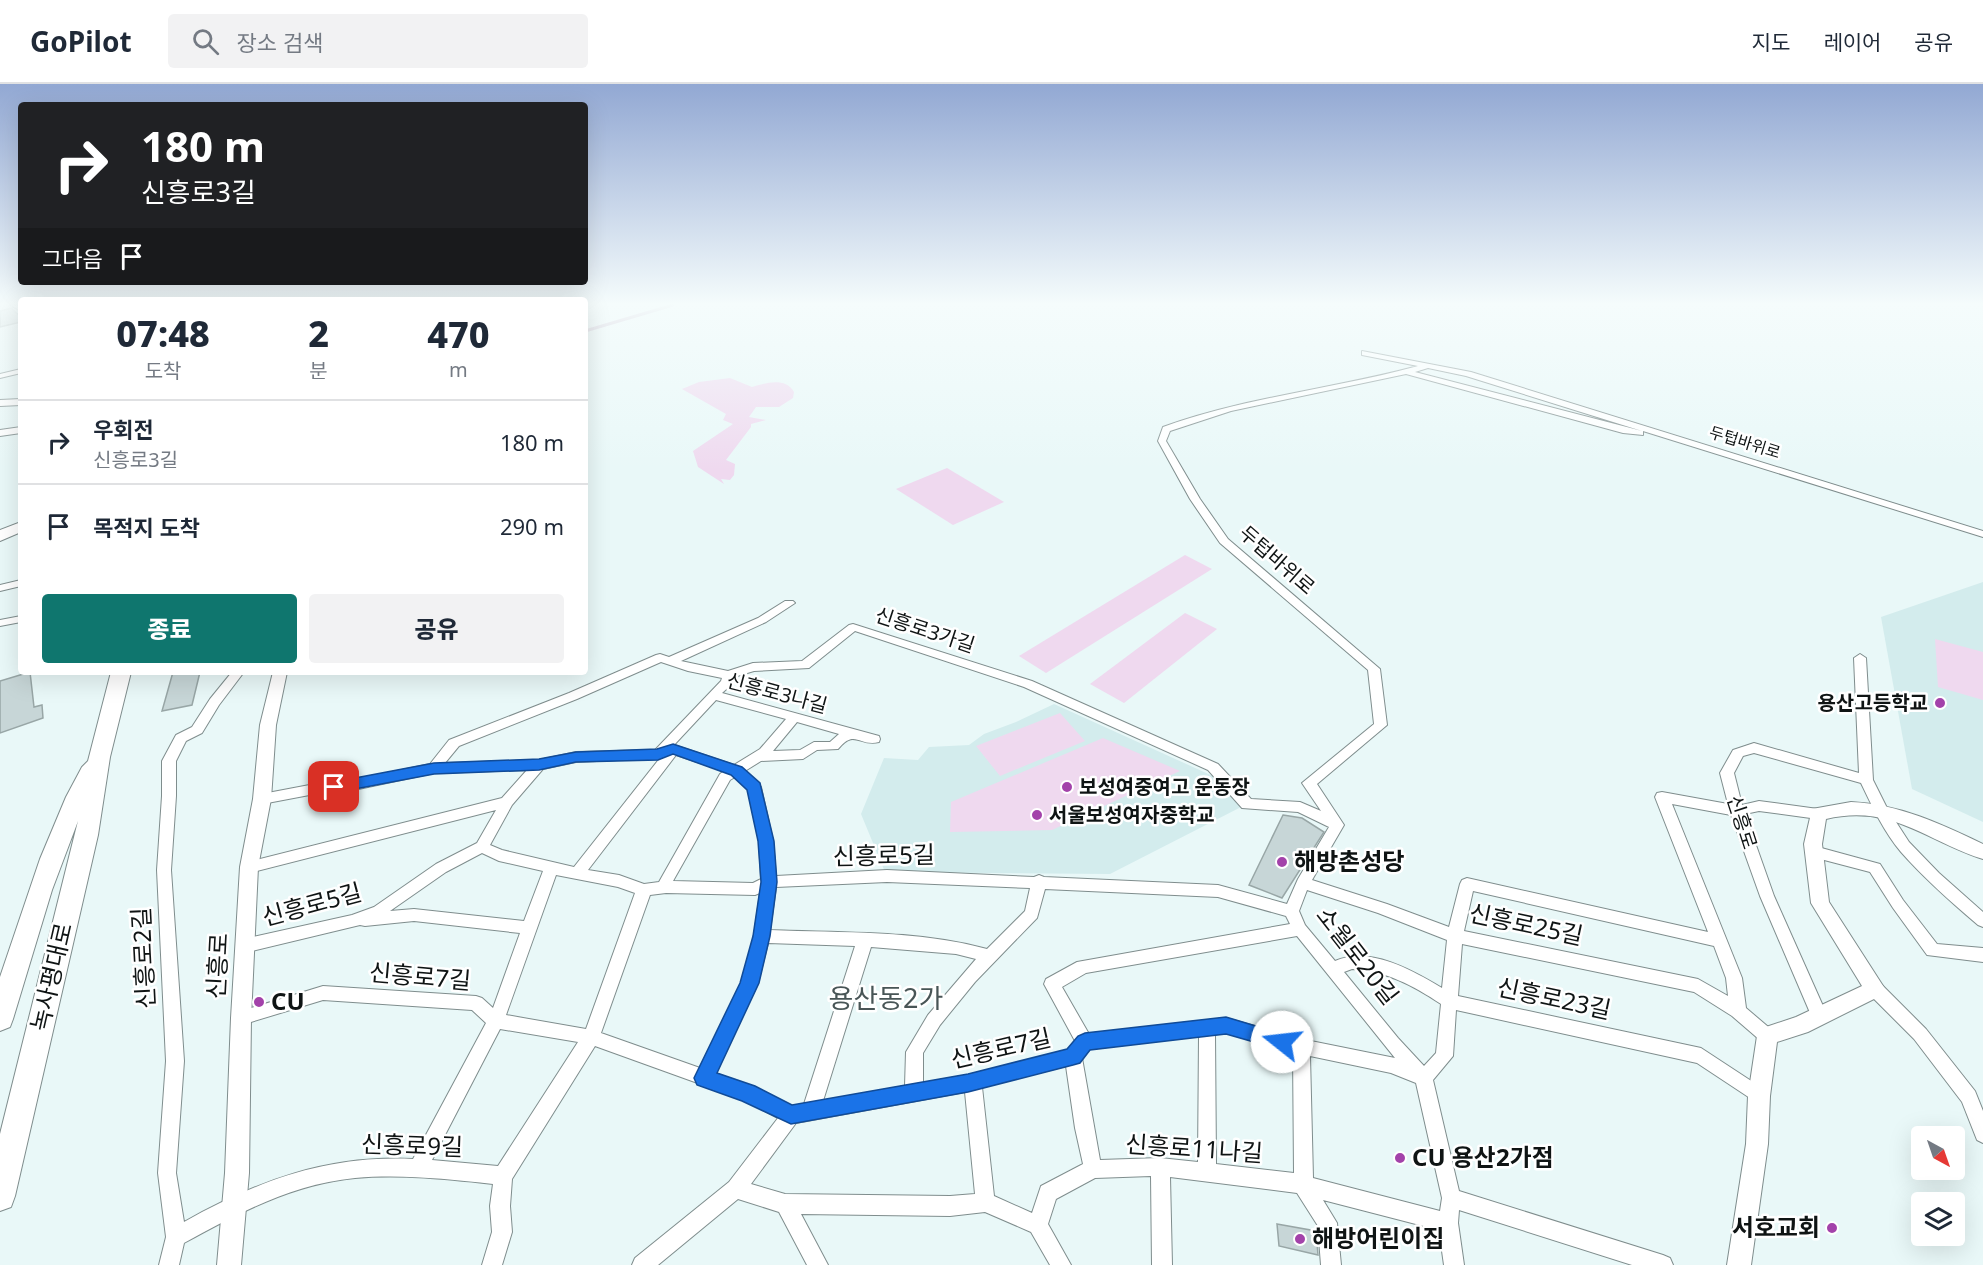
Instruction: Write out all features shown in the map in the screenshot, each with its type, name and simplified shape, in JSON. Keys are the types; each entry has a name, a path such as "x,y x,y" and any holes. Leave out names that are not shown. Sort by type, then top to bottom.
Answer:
{"main road":[{"path":"0,536 18,528"},
{"name":"녹사평대로","path":"0,1196 87,835 99,757 120,675"},
{"name":"녹사평대로","path":"0,1019 56,845 77,796 99,757"},
{"path":"0,1144 67,912"}],"street":[{"name":"두텁바위로","path":"1399,360 1468,374 1983,534"},
{"name":"두텁바위로","path":"1337,825 1309,783 1381,725 1374,669 1224,541 1195,499 1162,441 1166,429 1197,416 1427,366"},
{"path":"0,376 18,372"},
{"path":"1407,372 1623,430 1674,437"},
{"path":"0,403 18,402"},
{"path":"0,433 18,430"},
{"path":"0,588 18,584"},
{"path":"672,660 762,620 789,603"},
{"path":"0,624 18,620"},
{"name":"신흥로3가길","path":"434,768 454,743 573,696 660,658 688,667 728,675 753,668 805,665 853,627 1039,688 1213,767 1247,804 1300,807 1337,825"},
{"path":"1860,658 1866,780 1881,810 1904,846 1934,877 1983,921"},
{"name":"신흥로2길","path":"169,1265 176,1237 166,1173 175,1061 164,870 170,796 169,761 181,738 197,730 214,702 236,675"},
{"name":"신흥로","path":"229,1265 234,1204 249,867 262,799 268,725 279,675"},
{"path":"713,695 727,682 728,675"},
{"name":"신흥로3나길","path":"658,754 713,695 874,739"},
{"path":"666,887 666,881 696,824 725,777 759,756 795,717"},
{"path":"759,756 807,753 814,746 833,746 840,738 853,733"},
{"name":"신흥로","path":"1819,1015 1788,945 1736,811 1727,772 1738,753 1754,748 1866,780"},
{"path":"262,799 349,786 434,768 539,765 576,757 658,754 673,749 737,771 754,787 766,841 769,882 762,936 750,983 704,1078"},
{"path":"577,874 673,749"},
{"path":"482,848 507,802 539,765"},
{"path":"1738,1011 1734,978 1662,797 1736,811 1759,806 1818,814 1849,807 1881,810 1941,832 1983,852"},
{"path":"249,867 507,802"},
{"path":"1818,814 1813,844 1820,903 1875,989 1920,1034 1970,1097 1981,1124"},
{"name":"소월로20길","path":"1337,825 1303,883 1291,911 1300,929 1392,1043 1424,1078 1451,1198 1448,1222 1454,1265"},
{"name":"신흥로5길","path":"244,946 353,921 378,910 441,868 482,848 499,855 551,868 619,880 644,890 666,887 756,889 769,882 888,876 1039,881 1218,891 1291,911"},
{"path":"1814,852 1875,868 1898,904 1934,950 1983,955"},
{"path":"418,1168 496,1021 551,868"},
{"path":"914,1092 915,1052 934,1020 989,956 1032,914 1039,881"},
{"name":"신흥로25길","path":"1303,883 1382,908 1455,936 1698,986 1738,1011 1767,1036"},
{"path":"1300,929 1083,967 1052,984 1085,1042 1226,1025 1301,1047 1392,1065 1424,1078 1444,1056 1455,936 1467,884 1719,941"},
{"path":"492,1265 502,1232 500,1206 503,1176 591,1037 644,890"},
{"path":"353,921 414,915 528,928"},
{"path":"762,936 865,940 956,947 989,956"},
{"path":"811,1111 865,940"},
{"name":"신흥로23길","path":"1334,969 1352,962 1380,967 1427,985 1449,1001 1701,1056 1759,1096"},
{"path":"1739,1265 1757,1144 1759,1096 1767,1036 1801,1025 1875,989"},
{"name":"신흥로7길","path":"241,1018 323,993 476,1003 496,1021 591,1037 747,1093 791,1115 973,1082 1073,1056 1085,1042"},
{"path":"1207,1028 1207,1173"},
{"path":"1301,1047 1304,1186 1327,1223 1331,1265"},
{"path":"1073,1056 1093,1169"},
{"path":"973,1082 986,1202"},
{"path":"642,1265 736,1189 791,1115"},
{"path":"1160,1167 1162,1265"},
{"name":"신흥로11나길","path":"1038,1225 1048,1193 1093,1169 1160,1167 1274,1180 1448,1222"},
{"name":"신흥로9길","path":"176,1237 234,1204 297,1180 342,1171 418,1168 503,1176"},
{"path":"736,1189 785,1204 950,1206 986,1202 1038,1225 1061,1265"},
{"path":"1451,1198 1663,1265"},
{"path":"785,1204 818,1265"}],"shaded area":[{"path":"730,378 752,387 769,383 786,384 794,392 793,398 779,407 756,407 749,417 766,420 751,424 726,460 735,464 734,475 730,480 721,479 724,484 698,467 693,451 733,424 723,420 726,414 682,389 699,382"},
{"path":"947,468 1004,502 953,525 896,489"},
{"path":"1185,555 1212,569 1046,673 1019,656"},
{"name":"용산고등학교","path":"1983,582 1983,822 1912,789 1881,617"},
{"path":"1185,613 1217,629 1124,703 1090,684"},
{"path":"1935,639 1983,652 1983,700 1938,687"},
{"path":"1054,704 1215,777 1245,805 1110,874 885,872 861,814 884,758 918,760 929,747 969,745 984,734"},
{"path":"1060,713 1085,741 1000,776 976,746"},
{"name":"보성여중여고 운동장","path":"1103,738 1180,771 1052,830 950,832 951,802"}],"building":[{"path":"20,675 30,675 34,707 42,705 43,718 0,733 0,681"},
{"path":"172,675 199,675 192,705 162,711"},
{"name":"해방촌성당","path":"1283,815 1302,818 1324,832 1282,898 1249,885"},
{"name":"해방어린이집","path":"1277,1224 1316,1231 1318,1255 1279,1246"}],"place":[{"name":"용산고등학교","path":"1940,703"},
{"name":"보성여중여고 운동장","path":"1067,787"},
{"name":"서울보성여자중학교","path":"1037,815"},
{"name":"해방촌성당","path":"1282,862"},
{"name":"CU","path":"259,1002"},
{"name":"CU 용산2가점","path":"1400,1158"},
{"name":"서호교회","path":"1832,1228"},
{"name":"해방어린이집","path":"1300,1239"}],"district":[{"name":"용산동2가","path":"886,999"}],"route":[{"path":"334,787 349,786 434,768 539,765 576,757 658,754 673,749 737,771 754,787 766,841 769,882 762,936 750,983 704,1078 747,1093 791,1115 968,1083 1073,1056 1085,1042 1226,1025 1282,1042"}]}
